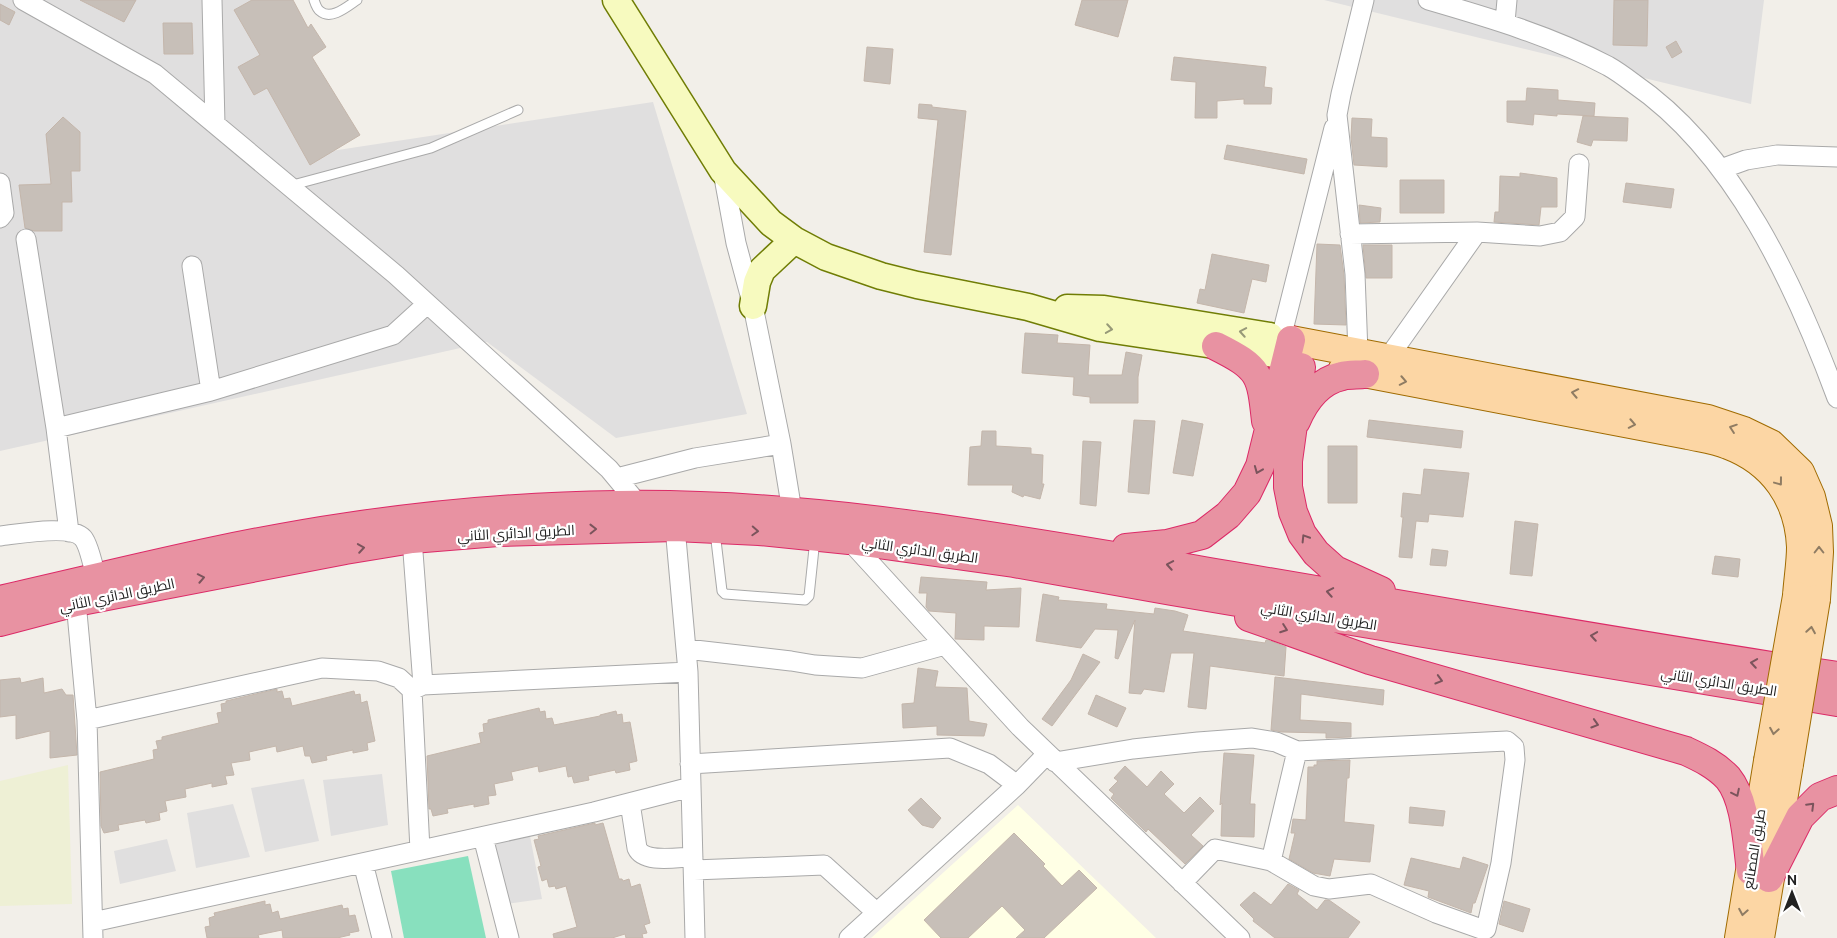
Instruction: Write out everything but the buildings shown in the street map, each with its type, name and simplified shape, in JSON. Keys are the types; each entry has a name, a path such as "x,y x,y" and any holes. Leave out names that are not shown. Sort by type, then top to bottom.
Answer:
{"highway":[{"path":"1216,346 1241,358 1252,368 1260,381 1279,434 1293,512 1302,534 1316,553 1335,570 1419,607"},
{"path":"1279,434 1294,348"},
{"path":"1060,547 1140,547 1167,544 1202,535 1228,515 1247,494 1260,466 1279,434 1302,408 1310,395 1324,383 1342,376 1362,364"},
{"name":"الطريق الدائري الثاني","path":"0,600 214,551 354,526 422,517 563,506 731,507 792,511 954,530 1419,607 1836,682"},
{"name":"الطريق الدائري الثاني","path":"0,622 76,602 412,539 498,532 675,527 759,531 849,540 1014,563 1172,591 1836,682"},
{"path":"1172,591 1370,660 1686,751 1707,761 1729,779 1740,802 1760,874"},
{"path":"1760,874 1800,817 1820,797 1837,790"}],"main road":[{"path":"616,0 723,171 771,222 794,240 826,257 882,276 917,285 1028,306 1100,328 1216,346 1294,348"},
{"path":"752,306 762,270 794,240"},
{"path":"1028,306 1104,309 1184,321 1362,364 1728,445 1756,459 1781,483 1797,517 1807,598"},
{"path":"1362,364 1388,358 1708,419 1744,431 1771,444 1800,472 1811,497 1818,526 1819,552 1807,598"},
{"name":"طريق المصانع","path":"1739,938 1760,874 1807,598"},
{"name":"طريق المصانع","path":"1760,874 1760,938"}],"street":[{"path":"23,0 155,74 427,304 617,478 639,505"},
{"path":"212,0 215,124"},
{"path":"1294,348 1341,94 1364,0"},
{"path":"1428,0 1505,22 1560,43 1610,67 1655,98 1691,132 1721,169 1759,227 1792,289 1837,398"},
{"path":"1505,22 1506,0"},
{"path":"1337,115 1355,274 1362,364"},
{"path":"1721,169 1746,160 1777,155 1837,157"},
{"path":"1350,234 1477,232 1540,236 1560,232 1575,217 1579,164"},
{"path":"723,171 736,243 752,306 781,444 792,511"},
{"path":"0,183 4,213 0,218"},
{"path":"1388,358 1477,232"},
{"path":"26,239 56,428 70,532"},
{"path":"192,266 211,391"},
{"path":"56,428 211,391 393,335 427,304"},
{"path":"617,478 695,458 781,444"},
{"path":"675,527 688,672 695,938"},
{"path":"0,536 37,532 70,532 79,534 85,539 96,578"},
{"path":"412,539 418,687 420,850"},
{"path":"849,540 1020,728 1240,938"},
{"path":"76,602 87,720 93,930 363,863 630,803 691,787"},
{"path":"686,649 815,665 862,668 945,646"},
{"path":"87,720 322,668 378,671 418,687 688,672"},
{"path":"848,938 1017,785 1051,758 1252,738 1276,742 1297,751 1497,742 1510,742 1514,747 1515,760 1501,863 1486,929 1482,930 1436,913 1371,884 1329,889 1314,886 1271,861 1215,849 1182,883"},
{"path":"690,764 950,748 989,764 1017,785"},
{"path":"1271,861 1297,751"},
{"path":"630,803 637,848 639,853 645,856 694,863 824,865 876,912"},
{"path":"483,837 509,938"},
{"path":"363,863 382,938"}],"lane":[{"path":"314,0 320,11 328,14 339,12 358,0"},
{"path":"288,186 431,148 518,110"},
{"path":"714,529 722,592 725,594 805,600 809,596 815,536"}],"shaded area":[{"path":"0,0 254,0 305,155 653,102 747,414 616,438 487,342 0,451"},
{"path":"1324,0 1764,0 1751,104"},
{"path":"68,765 72,904 0,906 0,781"},
{"path":"382,774 388,825 331,836 323,780"},
{"path":"304,779 319,841 265,852 251,788"},
{"path":"233,804 250,857 196,868 187,813"},
{"path":"1018,805 1156,938 871,938"},
{"path":"530,836 542,899 506,904 495,841"},
{"path":"167,839 176,871 120,884 114,851"}],"green space":[{"path":"468,856 486,938 404,938 391,871"}]}
